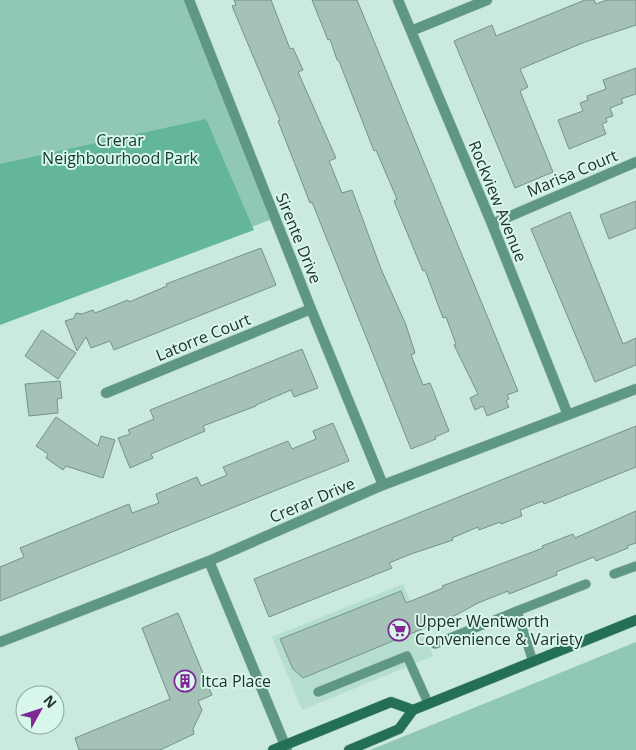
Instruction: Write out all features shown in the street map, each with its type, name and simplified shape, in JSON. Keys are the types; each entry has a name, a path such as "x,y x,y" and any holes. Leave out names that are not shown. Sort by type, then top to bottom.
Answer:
{"main road":[{"path":"349,750 399,729 413,710 428,703 636,620"},
{"path":"273,750 286,747 391,702 413,710"}],"street":[{"name":"Sirente Drive","path":"189,0 383,485"},
{"name":"Rockview Avenue","path":"398,0 492,224 568,415"},
{"path":"411,31 487,0"},
{"name":"Marisa Court","path":"492,224 636,162"},
{"name":"Latorre Court","path":"106,393 311,309"},
{"name":"Crerar Drive","path":"0,642 209,561 383,485 636,389"},
{"path":"209,561 286,747"}],"lane":[{"path":"614,574 636,566"},
{"path":"435,644 586,584"},
{"path":"517,611 533,662"},
{"path":"318,692 407,656 428,703"}],"shaded area":[{"path":"403,584 433,656 302,710 272,637"}],"green space":[{"name":"Crerar Neighbourhood Park","path":"0,0 189,0 275,218 0,324"},
{"path":"206,119 254,230 0,325 0,164"},
{"path":"636,642 636,750 370,750"}],"building":[{"path":"234,0 271,0 290,49 293,48 303,70 298,72 336,158 329,161 342,193 352,190 381,269 406,325 415,353 411,355 423,385 430,383 449,431 435,437 436,439 411,449 312,202 310,203 278,121 280,120 232,6 236,5"},
{"path":"312,0 357,0 518,391 507,395 509,399 506,401 509,407 487,416 483,406 475,410 470,398 478,394 454,345 456,344 446,317 443,318 425,270 423,271 394,201 397,199 376,150 374,151 330,39 328,40"},
{"path":"585,0 594,0 596,4 607,0 636,0 636,25 585,42 520,69 528,87 520,91 553,172 515,188 454,41 492,25 496,36"},
{"path":"636,68 636,94 621,99 623,103 610,108 613,116 606,118 607,122 602,124 606,134 569,149 558,120 583,111 580,103 588,100 587,96 606,89 603,80"},
{"path":"636,201 636,228 609,239 600,215"},
{"path":"570,212 623,344 636,338 636,365 595,382 531,229"},
{"path":"261,248 276,285 114,350 110,341 91,348 86,337 77,351 65,321 74,318 76,313 82,314 93,310 95,313 128,300 129,302 167,286 166,284"},
{"path":"42,330 76,353 58,379 25,356"},
{"path":"302,349 318,388 294,397 291,390 256,406 203,426 205,431 151,454 153,458 130,468 118,438 130,434 128,430 154,419 150,410"},
{"path":"60,381 62,398 57,399 58,413 29,416 25,384"},
{"path":"56,417 98,446 101,436 115,440 103,478 66,466 63,470 46,458 48,454 36,446"},
{"path":"333,423 349,461 0,601 0,567 24,557 20,548 129,504 132,513 159,503 156,494 197,477 201,486 227,475 223,467 288,441 292,449 316,439 313,431"},
{"path":"636,426 636,467 544,504 543,501 520,510 522,516 479,530 478,527 452,538 453,540 411,554 389,563 392,568 269,617 254,579"},
{"path":"636,511 636,543 627,546 628,548 596,561 594,557 556,572 557,575 509,594 508,591 478,603 456,615 303,678 293,669 280,639 401,591 406,603 443,588 442,586 543,548 542,546 573,534 575,538"},
{"name":"Itca Place","path":"178,613 212,695 198,701 202,710 193,729 194,734 160,750 79,750 75,738 170,699 142,628"}],"place":[{"name":"Upper Wentworth Convenience & Variety","path":"399,630"},
{"name":"Itca Place","path":"185,681"}]}
